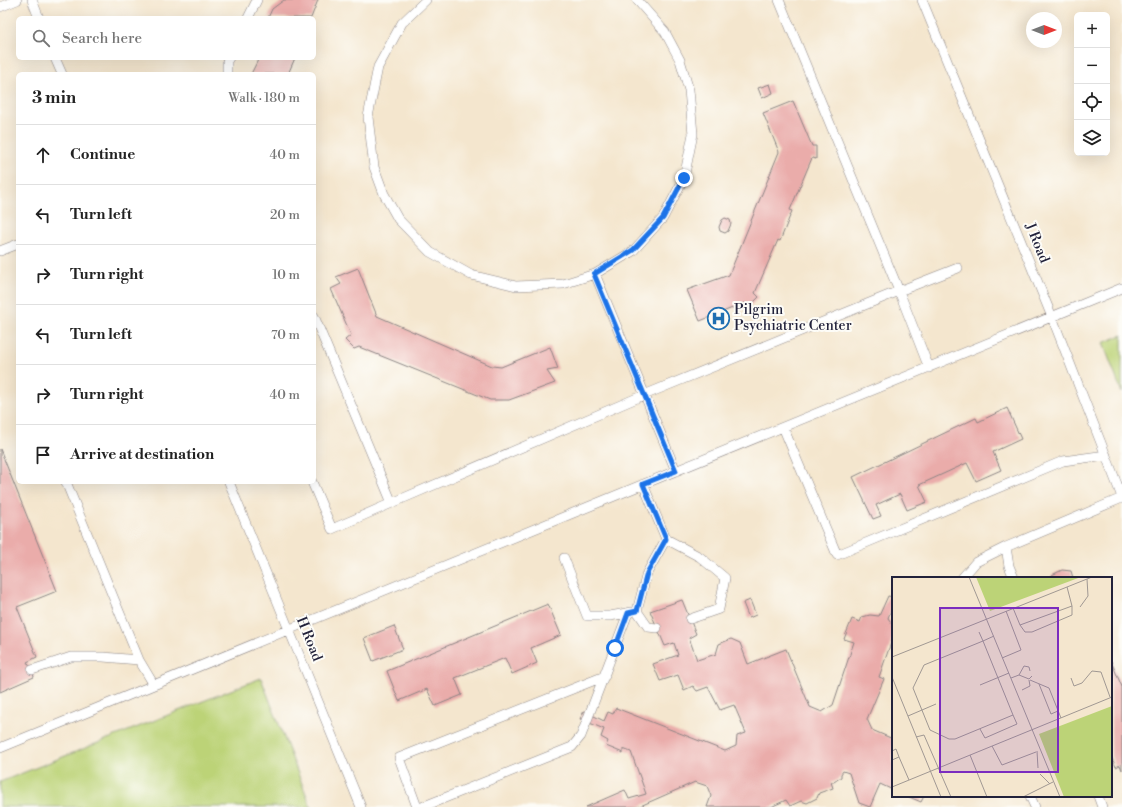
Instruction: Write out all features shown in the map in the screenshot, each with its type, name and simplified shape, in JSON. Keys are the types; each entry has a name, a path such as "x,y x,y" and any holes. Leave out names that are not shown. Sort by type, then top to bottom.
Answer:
{"lane":[{"path":"0,7 17,0"},
{"path":"32,0 38,16"},
{"path":"249,16 257,0"},
{"path":"426,0 402,23 378,67 368,117 374,168 384,194 398,218 430,252 471,275 516,286 563,284 594,274 633,250 663,218 684,178 693,134 690,90 680,60 665,32 637,0"},
{"path":"779,0 900,291 929,368"},
{"name":"J Road","path":"922,0 1052,317 1122,498"},
{"path":"56,60 61,72"},
{"path":"227,72 228,60"},
{"path":"0,251 16,245"},
{"path":"313,484 332,528 644,395 958,268"},
{"path":"594,274 676,471"},
{"path":"0,748 1122,288"},
{"path":"316,321 392,503"},
{"path":"783,427 837,555 1063,461 1106,455"},
{"path":"67,484 139,660 154,685"},
{"name":"H Road","path":"230,484 361,807"},
{"path":"643,484 666,539 700,558 725,578 719,609 690,619"},
{"path":"963,577 976,562 1006,547 1122,498"},
{"path":"422,807 572,746 581,736 647,573 666,539"},
{"path":"1006,547 1009,566 1014,577"},
{"path":"564,558 586,616 610,616 632,612"},
{"path":"632,612 648,627 657,628"},
{"path":"32,670 71,657 103,657 139,660"},
{"path":"417,807 399,758 605,676"},
{"path":"1030,797 1035,807"},
{"path":"1098,797 1102,807"}],"green space":[{"path":"1122,335 1122,393 1103,343"},
{"path":"261,678 311,807 0,807 0,782"}],"building":[{"path":"284,0 318,0 312,16 269,16 272,9"},
{"path":"258,60 294,60 289,72 252,72"},
{"path":"770,84 773,93 762,98 758,88"},
{"path":"793,101 812,146 816,146 816,159 812,158 790,210 792,211 780,241 778,240 755,293 759,297 750,306 745,303 700,321 687,290 729,275 779,152 763,113"},
{"path":"725,218 730,220 731,224 728,231 725,233 720,231 719,227 722,220"},
{"path":"358,268 377,316 492,366 501,367 550,347 558,369 547,371 555,383 509,400 490,400 359,347 354,349 345,340 351,335 331,289 341,284 336,277"},
{"path":"1007,408 1021,439 993,452 1001,470 976,481 967,463 919,485 927,502 907,510 900,494 876,505 881,516 873,519 853,477 976,418 978,422"},
{"path":"0,449 57,591 17,607 37,657 27,662 34,677 0,692"},
{"path":"1062,570 1071,571 1073,577 1051,577 1052,575"},
{"path":"888,596 892,597 892,608 888,618 892,624 892,640 879,677 884,679 867,719 872,730 892,739 892,790 880,784 870,807 859,803 849,773 843,771 841,777 834,782 831,782 833,788 819,793 817,798 807,803 801,801 790,806 786,800 771,807 707,807 711,796 707,786 695,782 638,807 586,807 625,790 629,799 646,794 631,752 623,749 623,753 606,746 608,741 601,737 604,729 580,719 584,711 604,721 608,712 613,714 616,708 725,751 736,746 737,736 746,733 734,705 720,710 708,687 697,691 693,686 684,690 678,675 660,681 653,664 678,655 674,643 665,646 650,611 682,600 696,634 689,638 697,660 716,654 719,644 731,639 740,643 748,664 786,649 810,707 822,712 833,705 854,642 844,639 852,619 860,622 862,617 870,615 879,616"},
{"path":"750,600 756,615 749,618 743,603"},
{"path":"548,604 561,635 531,648 537,663 512,674 505,658 455,678 462,695 435,706 427,689 399,701 387,671"},
{"path":"394,626 403,649 373,661 364,638"},
{"path":"1112,663 1122,687 1122,770 1120,765 1116,767 1112,758"},
{"path":"909,797 924,797 921,802"}],"place":[{"name":"Pilgrim Psychiatric Center","path":"718,318"}],"route":[{"path":"615,648 628,613 637,611 647,573 666,539 643,484 676,471 594,274 633,250 663,218 684,178"}]}
